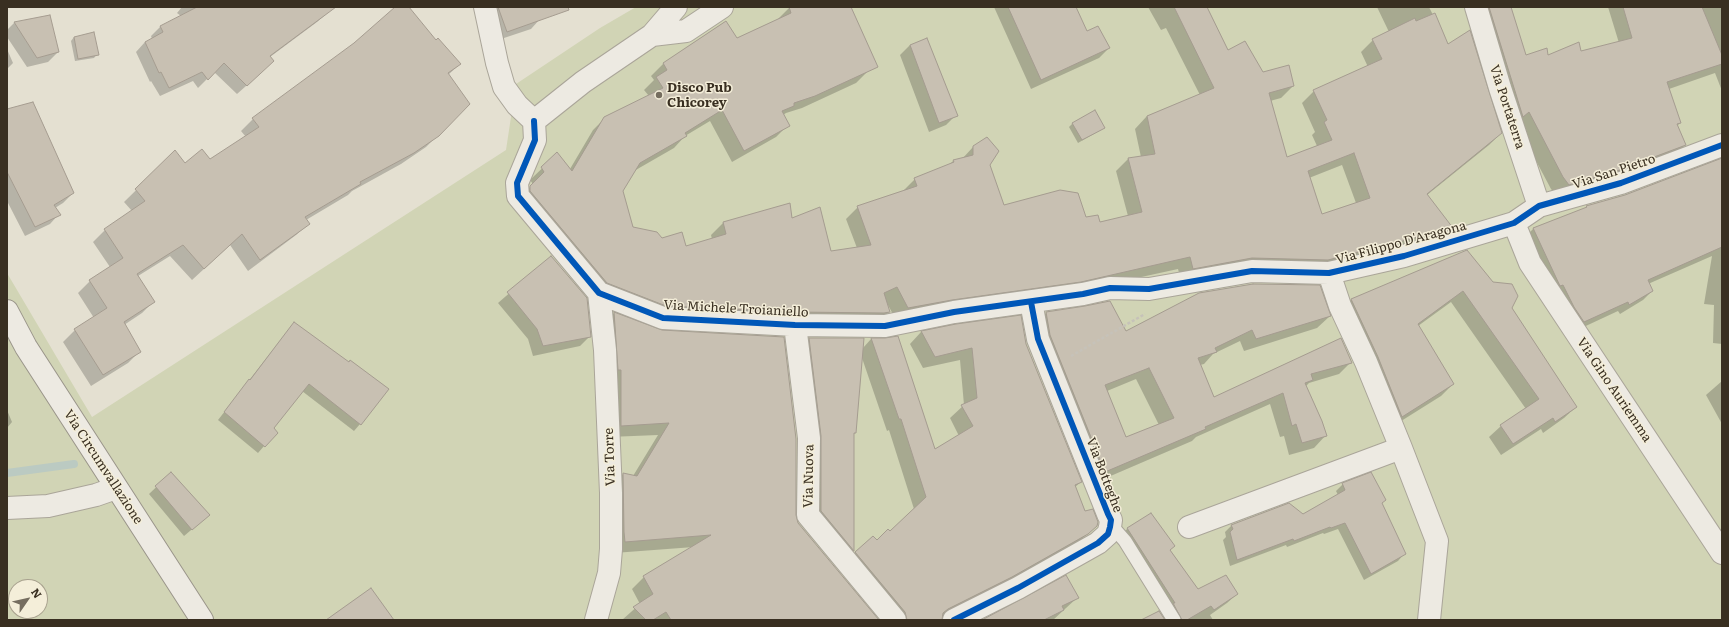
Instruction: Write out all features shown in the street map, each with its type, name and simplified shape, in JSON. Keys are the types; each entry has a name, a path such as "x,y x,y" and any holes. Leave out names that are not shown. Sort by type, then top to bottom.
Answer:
{"street":[{"path":"485,7 497,63 504,87 518,105 534,121 583,82 652,35 676,7"},
{"path":"652,35 686,31 722,7"},
{"name":"Via Portaterra","path":"1476,7 1500,88 1540,206"},
{"name":"Via Michele Troianiello","path":"534,121 535,140 517,183 518,196 599,293 637,309 663,318 796,325 885,326 954,312 1031,302"},
{"name":"Via San Pietro","path":"1514,223 1540,206 1621,183 1722,145"},
{"name":"Via Filippo D'Aragona","path":"1031,302 1110,288 1149,289 1252,271 1329,273 1404,256 1514,223"},
{"name":"Via Gino Auriemma","path":"1514,223 1530,264 1722,553"},
{"path":"1329,273 1340,306 1366,362 1437,541 1429,620"},
{"name":"Via Torre","path":"596,620 609,573 611,549 611,493 605,350 599,293"},
{"name":"Via Botteghe","path":"954,620 1018,588 1098,543 1108,534 1111,525 1108,514 1038,339 1031,302"},
{"name":"Via Circumvallazione","path":"7,311 26,347 202,620"},
{"name":"Via Nuova","path":"796,325 809,438 808,514 895,620"},
{"path":"1189,527 1401,448"},
{"path":"7,508 48,506 96,495 116,488"}],"lane":[{"path":"1111,525 1126,541 1174,620"}],"path":[{"path":"1050,368 1147,313"}],"green space":[{"path":"636,7 1722,7 1722,620 7,620 7,273 92,417 506,150 516,84 600,28"}],"building":[{"path":"197,7 336,7 270,56 274,61 247,86 224,63 208,80 202,72 169,88 161,72 159,73 145,42 163,32 160,26"},
{"path":"395,7 409,7 436,40 438,38 461,64 448,73 470,104 439,136 414,153 360,182 361,184 305,217 310,224 260,260 242,234 204,269 183,245 137,274 155,302 124,322 141,352 103,375 74,329 107,308 89,280 123,258 104,229 145,201 135,189 175,150 185,163 202,149 210,159 259,127 252,118 354,43"},
{"path":"498,7 568,7 569,10 507,32"},
{"path":"789,7 851,7 878,67 815,96 794,103 794,106 782,111 790,126 744,151 722,110 685,133 687,136 640,163 623,191 633,227 657,232 662,238 682,232 686,246 726,234 723,222 790,203 792,218 820,207 831,251 871,245 857,206 917,186 914,178 954,162 953,160 973,155 973,146 987,137 999,151 990,165 1004,205 1060,190 1078,193 1086,217 1098,215 1100,222 1142,212 1128,158 1155,154 1147,116 1214,88 1174,7 1207,7 1228,50 1245,41 1263,72 1289,65 1294,86 1269,93 1287,157 1332,140 1324,122 1327,120 1313,90 1382,59 1372,39 1415,18 1416,21 1435,13 1448,44 1470,30 1502,133 1427,194 1453,228 1328,260 1252,258 1193,269 1190,257 1081,282 952,300 908,308 897,287 884,293 890,312 884,313 795,312 666,306 607,283 530,191 530,186 544,172 541,167 557,152 572,171 604,117 663,88 656,77 667,70 663,63 726,21 737,38 791,13","holes":["1354,153 1370,198 1322,214 1308,171"]},
{"path":"1008,7 1076,7 1087,31 1098,26 1110,48 1041,80"},
{"path":"1489,7 1511,7 1526,55 1547,48 1548,55 1579,42 1581,51 1632,38 1623,7 1702,7 1722,55 1722,64 1667,82 1681,123 1677,124 1686,145 1617,171 1569,185 1563,177 1529,112 1523,117"},
{"path":"50,15 59,52 37,58 14,22"},
{"path":"94,32 99,55 78,59 74,37"},
{"path":"927,38 958,116 939,123 910,45"},
{"path":"33,102 74,193 54,205 61,215 35,227 7,172 7,109"},
{"path":"1095,110 1105,128 1082,140 1072,123"},
{"path":"1722,158 1722,247 1648,280 1653,291 1629,305 1628,302 1584,322 1574,307 1563,285 1560,286 1533,228 1587,207 1586,206 1625,195"},
{"path":"1467,250 1493,282 1512,284 1518,296 1512,308 1577,407 1555,422 1553,418 1513,444 1500,425 1539,399 1463,291 1418,324 1454,384 1402,417 1378,357 1351,299"},
{"path":"551,256 587,298 591,337 543,346 537,329 507,292"},
{"path":"1253,284 1320,285 1331,316 1256,339 1252,330 1215,348 1217,352 1198,358 1214,397 1341,338 1352,363 1311,374 1313,380 1305,383 1327,436 1302,443 1296,424 1292,426 1283,393 1205,427 1206,429 1105,472 1050,335 1046,312 1110,301 1126,331 1199,293","holes":["1149,368 1174,418 1126,437 1105,385"]},
{"path":"614,312 662,330 784,337 796,439 796,515 798,523 879,620 671,620 666,612 653,620 646,620 633,607 653,594 643,576 711,535 625,542 623,473 637,476 669,423 621,426 621,370 618,370"},
{"path":"1021,315 1026,344 1082,482 1075,485 1085,511 1093,509 1098,522 1097,526 1088,534 1012,577 948,609 943,613 942,620 907,620 905,612 855,552 873,536 877,540 888,529 890,531 926,497 901,419 899,419 871,338 898,336 935,449 973,426 961,405 977,398 972,348 935,357 921,331 956,324"},
{"path":"294,322 349,362 350,360 389,389 361,425 309,384 274,428 278,433 265,447 224,412"},
{"path":"809,338 864,338 856,433 854,433 854,551 821,511 821,436"},
{"path":"171,472 210,515 192,530 155,486"},
{"path":"1371,472 1386,500 1382,503 1406,554 1371,574 1345,523 1331,528 1330,527 1294,541 1293,539 1237,560 1230,532 1233,529 1231,525 1289,503 1303,514 1345,490 1342,483"},
{"path":"1151,513 1175,546 1170,550 1198,589 1226,575 1238,594 1214,610 1211,606 1187,620 1182,620 1173,603 1175,603 1127,528"},
{"path":"1066,575 1079,598 1062,606 1064,610 1044,620 982,620"},
{"path":"371,588 394,620 326,620"},
{"path":"1159,611 1165,620 1141,620"}],"waterway":[{"path":"7,473 74,464"}],"cycle path":[{"path":"534,121 535,140 517,183 518,196 599,293 663,318 795,325 885,326 954,312 1083,294 1110,288 1149,289 1252,271 1329,273 1404,256 1514,223 1539,206 1621,183 1722,145"},
{"path":"954,620 1018,588 1098,543 1108,534 1110,527 1111,520 1038,339 1031,302"}],"place":[{"name":"Disco Pub Chicorey","path":"659,95"}]}
